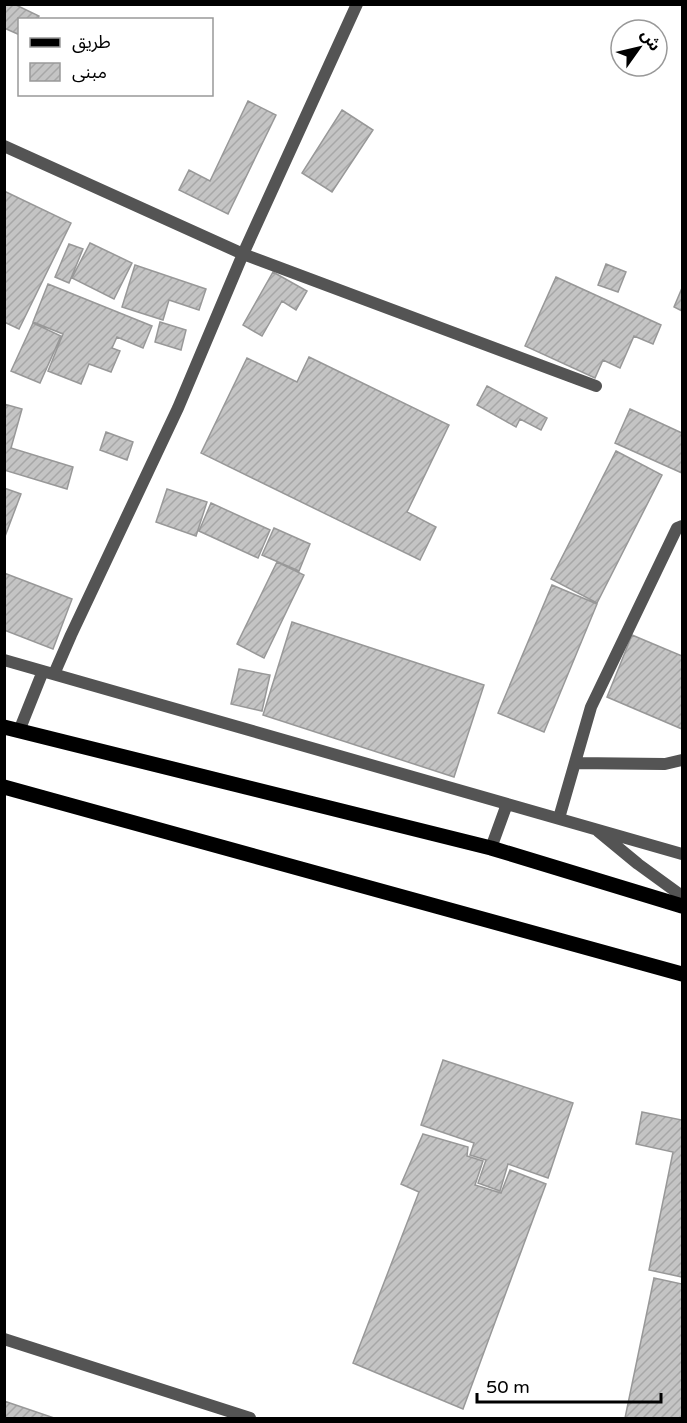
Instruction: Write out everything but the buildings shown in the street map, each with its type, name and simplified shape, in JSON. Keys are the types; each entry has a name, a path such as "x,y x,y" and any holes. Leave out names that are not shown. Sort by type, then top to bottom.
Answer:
{"main road":[{"path":"12,729 491,848 682,906"},
{"path":"4,787 682,974"}],"street":[{"path":"12,729 71,635 178,408 243,254 357,4"},
{"path":"4,146 243,254 596,386"},
{"path":"559,818 591,706 677,528 682,526"},
{"path":"4,660 682,854"},
{"path":"575,763 665,764 682,760"},
{"path":"491,848 507,804"},
{"path":"594,829 682,896"},
{"path":"4,1339 250,1419"}]}
